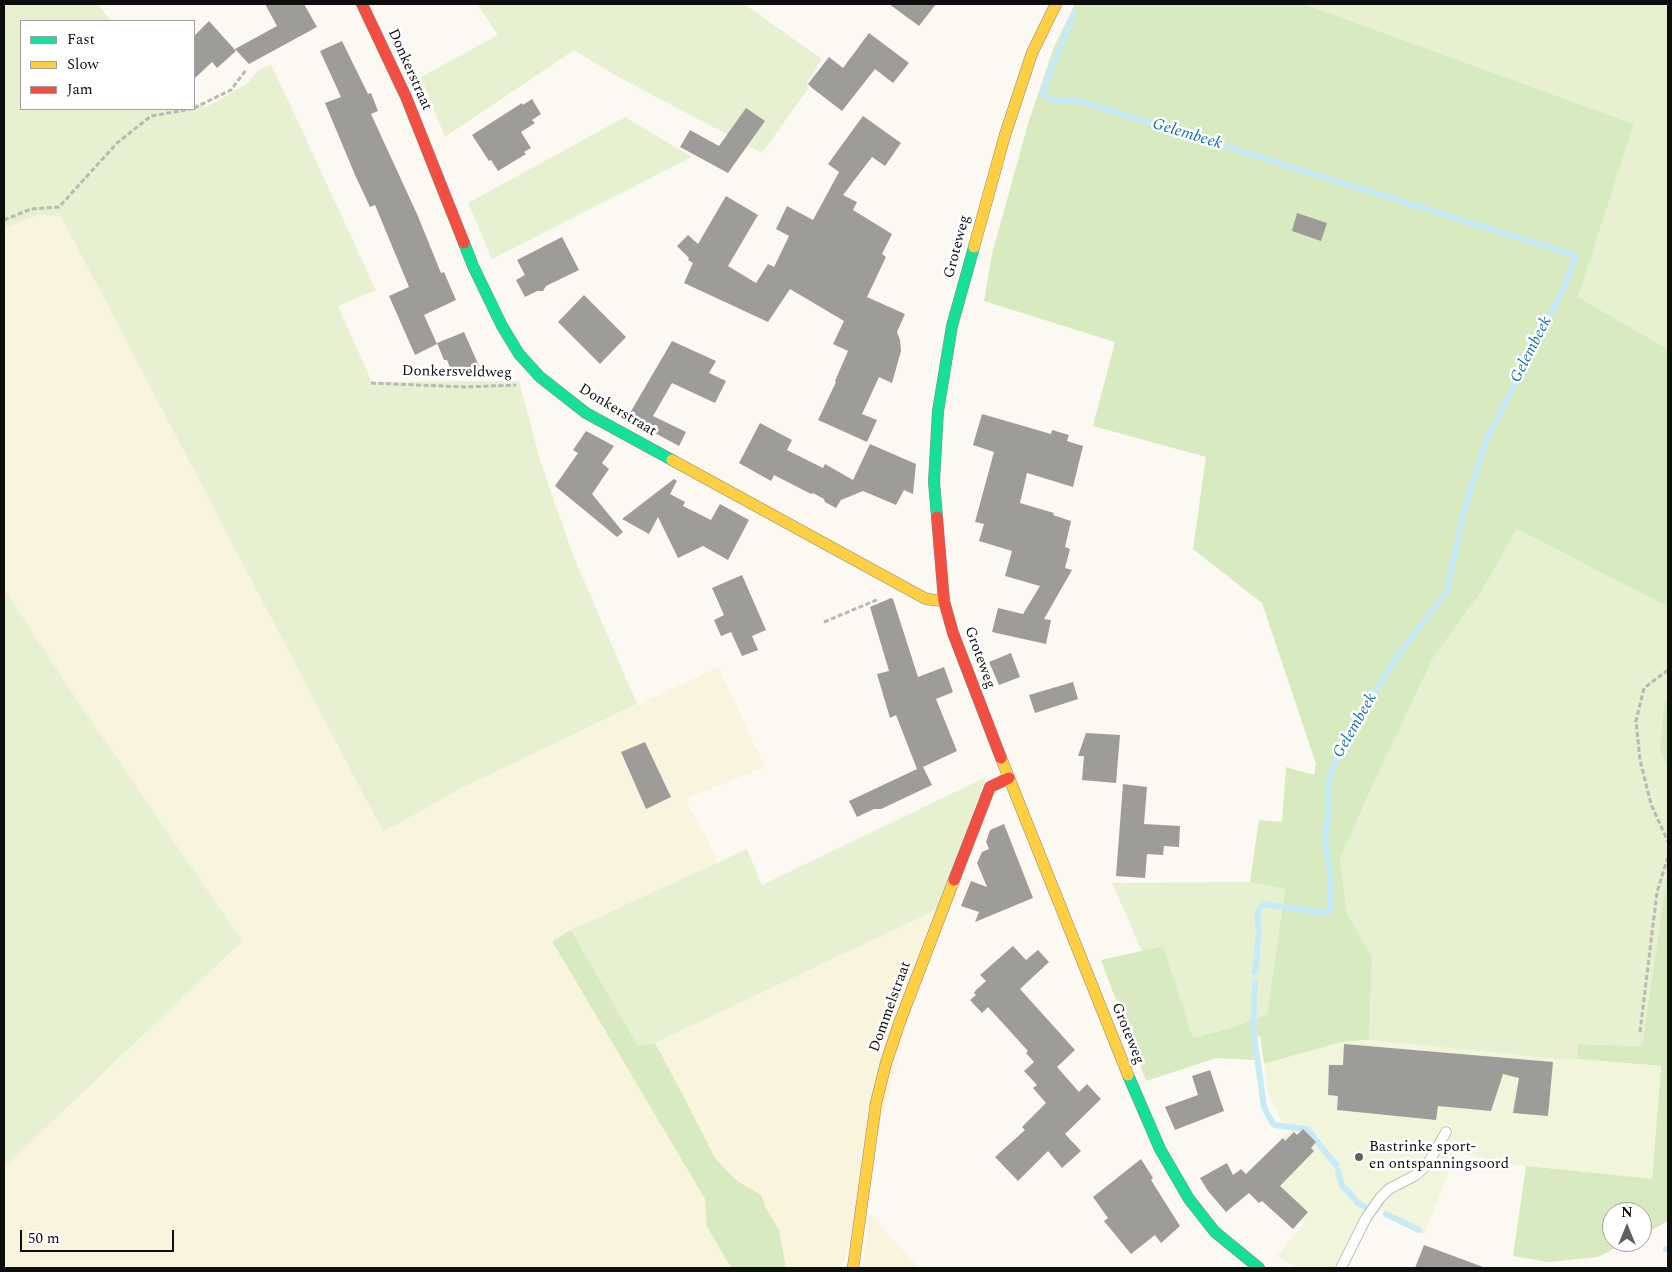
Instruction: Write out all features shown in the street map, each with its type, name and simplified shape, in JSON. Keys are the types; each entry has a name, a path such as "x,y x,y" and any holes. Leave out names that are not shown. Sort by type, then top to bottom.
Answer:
{"street":[{"name":"Donkerstraat","path":"362,4 406,97 473,266 514,347 540,377 586,413 926,599 944,601"},
{"name":"Groteweg","path":"1056,4 1032,53 1005,135 952,326 938,411 934,482 938,550 944,601 953,633 1009,778 1132,1086 1160,1149 1189,1199 1215,1232 1259,1268"},
{"name":"Dommelstraat","path":"853,1268 876,1103 899,1024 990,787 1009,778"}],"lane":[{"path":"1341,1268 1366,1218 1380,1198 1389,1189 1416,1175 1427,1165 1446,1132"}],"path":[{"path":"195,107 231,90 246,70"},
{"path":"4,220 31,209 60,207 117,143 151,116 182,110"},
{"name":"Donkersveldweg","path":"371,383 465,387 529,385 540,377"},
{"path":"824,622 906,588"},
{"path":"1668,670 1644,688 1636,721 1640,760 1651,804 1668,842"},
{"path":"1640,1032 1657,892 1668,857"}],"shaded area":[{"path":"38,215 61,215 383,832 462,788 718,667 765,767 685,799 719,862 571,930 552,941 705,1199 727,1261 732,1268 4,1268 4,1167 20,1150 85,712 4,589 4,228"},
{"path":"938,909 842,1268 786,1268 779,1230 761,1195 736,1180 715,1158 655,1043"},
{"path":"870,1214 919,1268 862,1268"}],"green space":[{"path":"4,4 97,4 111,20 20,20 20,110 195,110 195,103 206,107 247,84 257,71 271,64 376,290 338,306 372,382 519,381 541,463 573,555 637,704 462,788 383,832 61,216 38,215 4,228"},
{"path":"477,4 744,4 822,59 807,83 808,89 762,153 613,74 574,50 445,137 421,77 498,35"},
{"path":"1075,4 1304,4 1634,124 1578,297 1668,349 1668,607 1517,529 1481,592 1433,658 1340,859 1347,913 1372,957 1369,1040 1342,1042 1264,1064 1260,1036 1253,1038 1255,1060 1216,1058 1146,1081 1101,960 1163,946 1193,1038 1231,1028 1267,1014 1285,889 1250,882 1259,820 1282,822 1286,767 1314,775 1316,764 1262,603 1193,549 1206,457 1093,426 1115,342 984,301 992,254 1028,124 1054,47"},
{"path":"1304,4 1668,4 1668,349 1578,297 1634,124"},
{"path":"625,117 692,157 492,259 468,203"},
{"path":"1517,529 1668,607 1668,695 1664,705 1660,749 1668,771 1668,866 1642,1046 1578,1044 1577,1059 1554,1059 1369,1040 1372,957 1347,913 1340,859 1433,658 1481,592"},
{"path":"4,589 85,712 242,941 4,1167"},
{"path":"1668,695 1668,771 1660,749 1664,705"},
{"path":"986,777 938,909 655,1043 638,1046 571,930 747,849 762,885"},
{"path":"1668,866 1668,1221 1652,1230 1652,1202 1602,1202 1602,1252 1608,1252 1598,1257 1548,1262 1513,1256 1526,1166 1652,1178 1661,1066 1577,1059 1578,1044 1642,1046"},
{"path":"1250,882 1285,889 1267,1014 1231,1028 1193,1038 1163,946 1142,951 1112,883"},
{"path":"571,930 638,1046 655,1043 715,1158 736,1180 761,1195 779,1230 786,1268 732,1268 727,1261 707,1226 705,1199 552,941"},
{"name":"Bastrinke sport- en ontspanningsoord","path":"1369,1040 1554,1059 1577,1059 1661,1066 1652,1179 1491,1162 1457,1152 1424,1234 1382,1210 1374,1216 1348,1268 1298,1268 1277,1256 1303,1224 1247,1176 1250,1173 1248,1171 1292,1129 1282,1122 1268,1092 1264,1064 1342,1042"}],"building":[{"path":"265,4 304,4 317,27 249,64 235,49 277,26"},
{"path":"889,4 936,4 919,26"},
{"path":"209,21 236,51 217,68 212,62 195,78 195,35"},
{"path":"869,33 909,63 893,83 875,69 842,111 808,84 829,57 843,68"},
{"path":"342,41 368,94 371,93 378,111 371,114 417,214 441,273 444,272 456,300 424,315 437,344 415,355 389,296 409,287 375,205 370,207 325,103 341,97 320,51"},
{"path":"532,99 541,114 532,120 535,123 521,132 531,148 524,152 526,154 498,171 472,135 522,103 523,105"},
{"path":"746,108 765,121 728,173 680,147 690,130 719,146"},
{"path":"863,116 901,143 885,166 872,157 843,195 857,202 853,210 892,234 882,254 886,257 867,297 905,314 897,332 901,351 892,383 879,377 862,414 877,420 867,442 818,420 848,351 833,344 844,321 790,289 768,322 684,283 693,263 688,260 689,258 677,246 688,235 698,244 726,196 758,215 728,266 756,283 768,264 774,267 789,236 776,229 787,206 813,220 839,172 828,164"},
{"path":"1297,213 1327,223 1321,241 1292,231"},
{"path":"562,237 579,270 546,286 543,291 537,291 525,297 516,280 525,275 517,260"},
{"path":"584,295 626,337 600,364 558,322"},
{"path":"464,332 479,366 454,377 437,343"},
{"path":"672,341 716,361 709,373 726,381 715,403 672,383 653,416 686,432 679,446 627,418"},
{"path":"982,414 1051,434 1052,430 1069,435 1067,441 1083,446 1073,487 1027,473 1020,503 1054,513 1053,515 1071,521 1065,547 1070,549 1065,568 1072,570 1044,619 1051,620 1046,644 992,632 998,608 1023,614 1040,586 1005,576 1012,551 979,541 984,524 975,522 994,452 973,445"},
{"path":"760,423 792,440 787,450 823,468 825,464 853,480 870,444 916,464 913,494 904,490 896,505 863,491 841,500 836,508 813,493 811,494 774,475 771,481 739,463"},
{"path":"586,431 614,446 602,463 609,469 592,494 623,532 617,537 555,486 578,453 573,450"},
{"path":"674,479 677,481 670,494 685,502 683,506 711,520 720,504 749,520 728,560 703,546 678,558 658,517 649,534 622,519"},
{"path":"742,575 766,630 752,636 758,650 742,656 731,632 721,636 714,620 724,615 712,588"},
{"path":"891,598 893,599 918,677 944,667 953,692 936,699 957,751 923,767 932,785 881,809 874,809 857,817 849,801 917,769 896,715 890,718 877,674 889,671 870,607"},
{"path":"1011,653 1020,677 999,685 989,662"},
{"path":"1073,682 1078,699 1035,713 1029,695"},
{"path":"1086,733 1120,735 1116,783 1082,780 1084,756 1078,756"},
{"path":"645,742 671,797 646,809 621,752"},
{"path":"1123,784 1147,787 1144,824 1180,826 1179,847 1164,846 1163,855 1147,854 1145,878 1116,876"},
{"path":"1004,824 1033,898 975,922 979,912 961,906 971,881 987,887 977,863 982,852 989,849 986,842 990,830"},
{"path":"1013,946 1026,960 1038,950 1049,962 1020,989 1075,1050 1057,1067 1079,1092 1087,1084 1101,1099 1065,1134 1081,1151 1062,1168 1048,1151 1018,1181 995,1157 1025,1130 1022,1127 1046,1103 1033,1088 1037,1085 1024,1071 1034,1062 1026,1053 1028,1051 988,1007 982,1013 970,1000 976,995 974,993 976,990 986,981 980,975"},
{"path":"1344,1044 1553,1062 1548,1116 1513,1113 1519,1078 1503,1074 1491,1111 1438,1106 1436,1120 1337,1110 1338,1096 1328,1095 1329,1065 1343,1065"},
{"path":"1210,1070 1224,1111 1175,1130 1165,1107 1198,1095 1192,1076"},
{"path":"1303,1129 1316,1142 1311,1148 1314,1151 1280,1186 1308,1212 1293,1229 1262,1201 1259,1203 1249,1193 1226,1212 1208,1191 1200,1178 1227,1163 1233,1175 1241,1169 1246,1174 1283,1138 1285,1141 1294,1132 1297,1135"},
{"path":"1141,1159 1153,1178 1151,1180 1180,1226 1161,1243 1155,1235 1131,1254 1104,1221 1108,1218 1093,1197"},
{"path":"1424,1245 1483,1267 1415,1268"}],"waterway":[{"name":"Gelembeek","path":"1074,13 1042,93 1052,100 1076,100 1576,257 1563,290 1487,438 1463,514 1447,591 1400,653 1373,693 1335,762 1328,784 1328,816 1325,843 1330,872 1330,910 1326,913 1264,904 1257,916 1259,932 1255,972"},
{"name":"Gelembeek","path":"1255,982 1253,1028 1264,1107 1274,1125 1307,1129 1336,1165"},
{"name":"Gelembeek","path":"1338,1171 1342,1185 1358,1203 1364,1206"},
{"name":"Gelembeek","path":"1386,1214 1419,1230"}],"traffic: fast":[{"path":"464,243 502,326 519,354 540,377 586,413 672,460"},
{"path":"937,517 934,482 938,411 952,326 974,247"},
{"path":"1128,1075 1160,1149 1189,1199 1215,1232 1259,1268"}],"traffic: slow":[{"path":"974,247 1005,135 1032,53 1056,4"},
{"path":"672,460 926,599 944,601"},
{"path":"1001,758 1128,1075"},
{"path":"853,1268 876,1103 886,1063 954,880"}],"traffic: jam":[{"path":"362,4 406,97 464,243"},
{"path":"937,517 944,601 953,633 1001,758"},
{"path":"954,880 990,787 1009,778"}],"place":[{"name":"Bastrinke sport- en ontspanningsoord","path":"1359,1157"}]}
